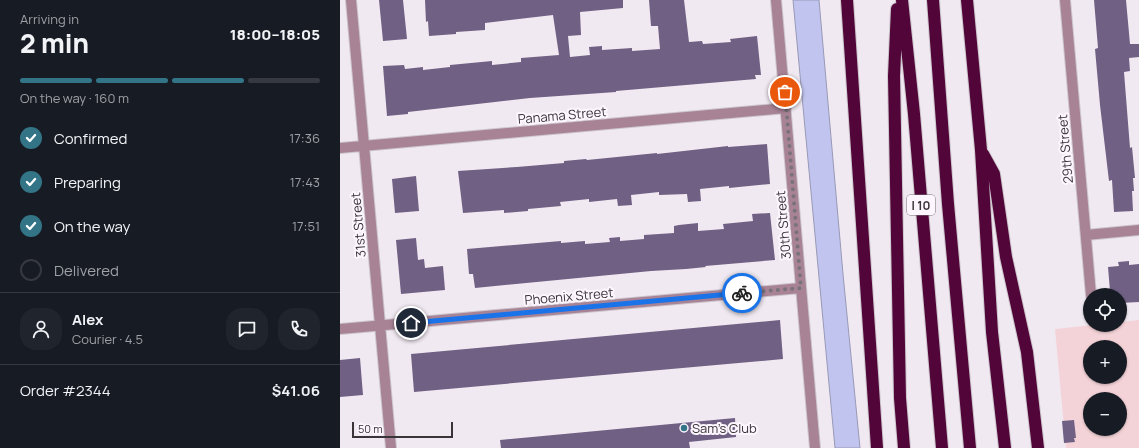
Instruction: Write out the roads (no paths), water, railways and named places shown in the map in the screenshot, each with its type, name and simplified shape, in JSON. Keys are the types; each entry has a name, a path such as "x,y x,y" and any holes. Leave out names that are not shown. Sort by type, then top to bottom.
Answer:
{"highway":[{"path":"898,0 894,76 900,398 904,448"},
{"name":"I 10","path":"902,0 914,114 942,448"},
{"path":"933,0 948,204 970,448"},
{"path":"967,0 981,150 992,332 1005,448"},
{"path":"847,1 877,448"},
{"path":"981,150 994,174 1006,257 1028,352 1038,448"}],"street":[{"name":"31st Street","path":"351,0 391,448"},
{"name":"30th Street","path":"776,0 815,448"},
{"name":"29th Street","path":"1065,0 1090,288"},
{"name":"Panama Street","path":"340,148 786,108"},
{"path":"1086,235 1139,230"},
{"name":"Phoenix Street","path":"340,329 801,288"}],"water":[{"path":"793,0 819,0 860,448 835,448"}],"place":[{"name":"Sam's Club","path":"684,428"}]}
